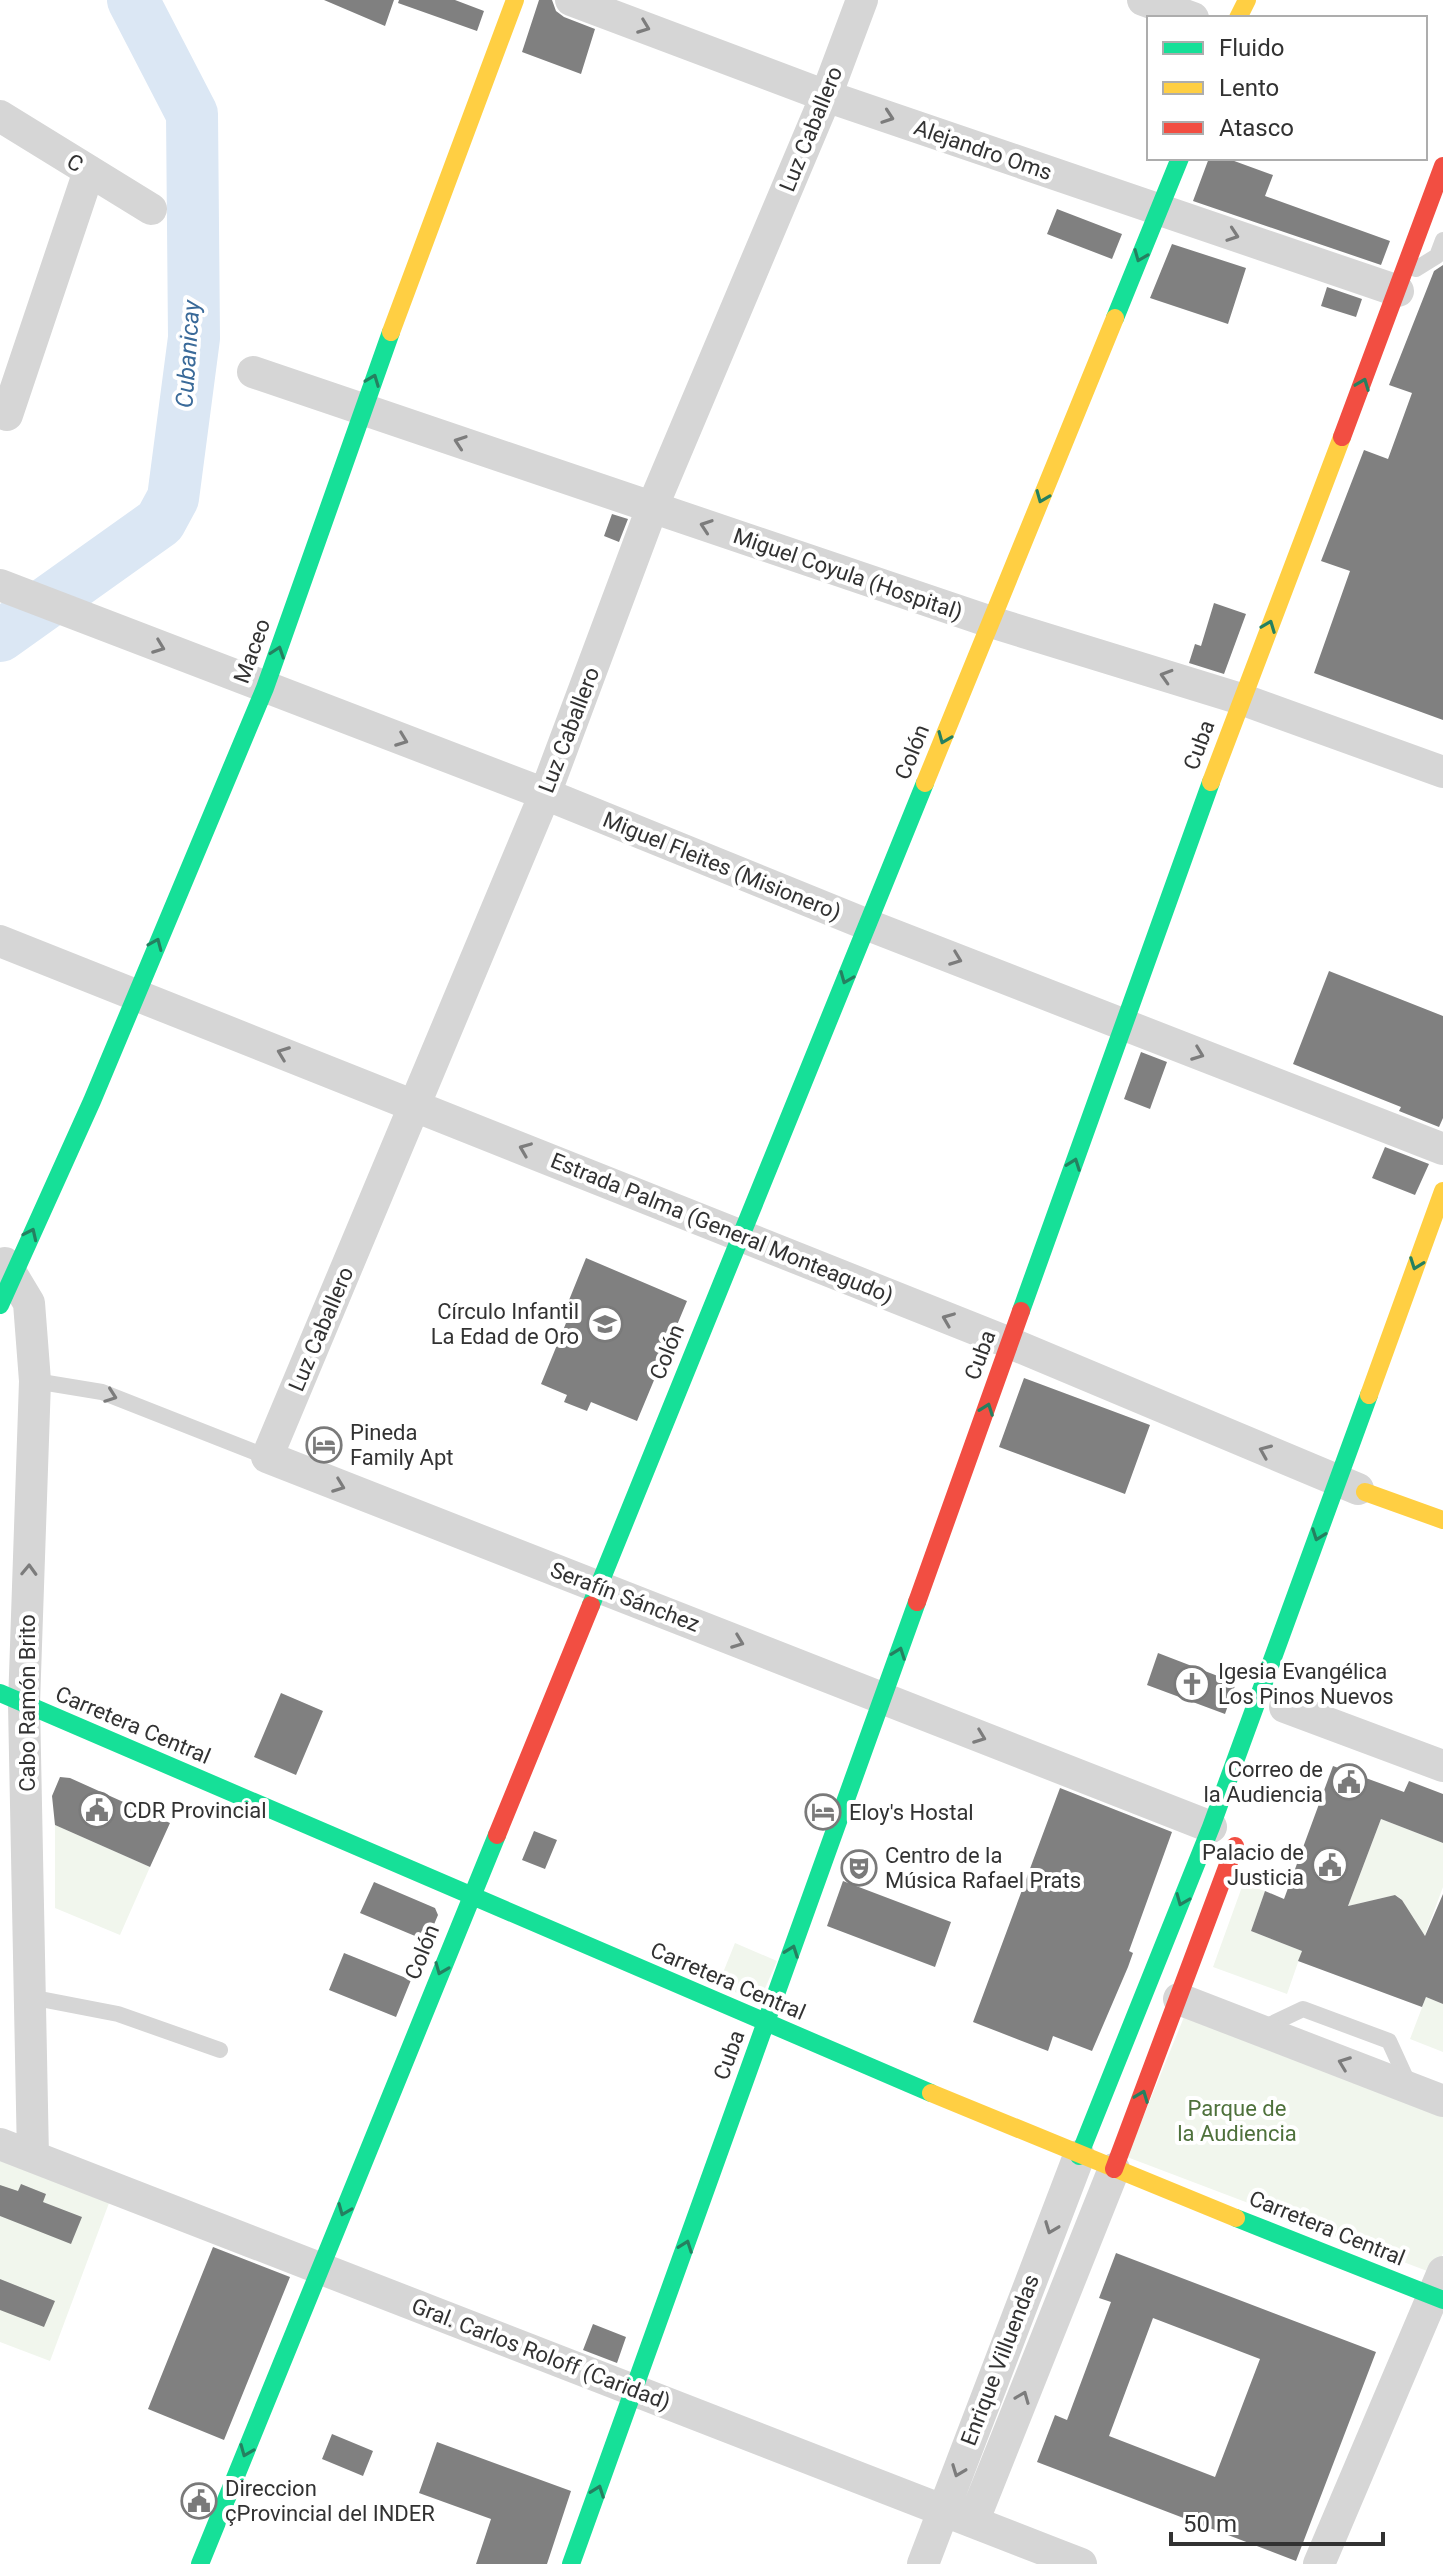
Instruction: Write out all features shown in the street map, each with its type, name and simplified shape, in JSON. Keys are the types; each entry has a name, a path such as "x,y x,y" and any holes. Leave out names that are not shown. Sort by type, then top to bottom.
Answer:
{"main road":[{"name":"Maceo","path":"0,1305 6,1265 92,1101 265,688 362,409 515,0"},
{"name":"Colón","path":"200,2564 1179,160"},
{"name":"Cuba","path":"571,2564 1241,699 1440,183 1443,166"},
{"path":"1079,2156 1226,1829 1358,1489 1443,1191"},
{"name":"Estrada Palma (General Monteagudo)","path":"1358,1489 1443,1520"},
{"name":"Carretera Central","path":"12,1698 1079,2156 1440,2289"},
{"path":"1114,2169 1179,1999 1226,1829"}],"street":[{"name":"Alejandro Oms","path":"571,0 826,96 1159,210 1401,284"},
{"name":"Luz Caballero","path":"267,1457 417,1106 545,794 652,508 826,96 862,0"},
{"path":"1143,0 1187,16"},
{"name":"C","path":"0,116 151,209"},
{"path":"0,412 7,415 89,171"},
{"name":"Miguel Coyula (Hospital)","path":"253,372 991,622 1241,699 1443,772"},
{"name":"Miguel Fleites (Misionero)","path":"3,586 545,794 868,925 1443,1149"},
{"name":"Estrada Palma (General Monteagudo)","path":"0,941 1010,1343 1358,1489"},
{"name":"Cabo Ramón Brito","path":"6,1265 29,1303 35,1381 12,1698 30,1997 33,2157"},
{"name":"Serafín Sánchez","path":"267,1457 883,1699 1226,1829"},
{"path":"1286,1707 1443,1766"},
{"path":"1179,1999 1443,2101"},
{"name":"Gral. Carlos Roloff (Caridad)","path":"0,2144 1081,2564"},
{"name":"Enrique Villuendas","path":"923,2564 1079,2156"},
{"name":"Enrique Villuendas","path":"973,2522 1114,2169"},
{"path":"1319,2564 1440,2289"}],"lane":[{"path":"1401,284 1437,256 1443,240"},
{"name":"Serafín Sánchez","path":"35,1381 102,1392 267,1457"},
{"path":"30,1997 118,2014 220,2050"}],"green space":[{"path":"1381,1819 1443,1843 1443,1887 1425,1935 1401,1926 1404,1904 1395,1895 1348,1906"},
{"path":"55,1825 150,1867 120,1935 55,1908"},
{"path":"1243,1884 1265,1891 1251,1931 1302,1951 1287,1994 1213,1967"},
{"path":"735,1943 777,1961 759,2002 718,1985"},
{"path":"1426,1997 1443,2004 1443,2052 1410,2039"},
{"name":"Parque de la Audiencia","path":"1184,2017 1443,2114 1443,2253 1435,2274 1127,2157"},
{"path":"0,2153 112,2195 50,2361 0,2342"}],"building":[{"path":"324,0 394,0 385,26"},
{"path":"399,0 455,0 484,11 477,31 398,3"},
{"path":"539,0 552,0 556,11 564,17 595,29 581,74 522,52"},
{"path":"1208,160 1232,160 1273,175 1265,196 1390,241 1381,265 1193,201"},
{"path":"1057,209 1122,234 1112,259 1047,234"},
{"path":"1172,244 1246,268 1228,324 1150,298"},
{"path":"1443,265 1443,720 1314,673 1350,571 1321,561 1364,450 1388,459 1412,393 1389,385 1434,271"},
{"path":"1327,287 1362,299 1356,317 1321,306"},
{"path":"612,514 628,519 619,542 604,536"},
{"path":"1214,603 1246,614 1224,674 1189,663 1195,644 1201,646"},
{"path":"1329,971 1443,1016 1443,1118 1439,1127 1399,1111 1401,1107 1293,1064"},
{"path":"1141,1052 1167,1062 1150,1109 1124,1099"},
{"path":"1385,1147 1429,1164 1415,1195 1372,1178"},
{"path":"586,1258 687,1301 637,1421 591,1402 587,1411 564,1402 567,1395 541,1384 566,1323 561,1320"},
{"path":"1024,1378 1150,1425 1125,1494 999,1447"},
{"name":"Igesia Evangélica Los Pinos Nuevos","path":"1158,1653 1236,1683 1225,1714 1147,1685"},
{"path":"281,1693 323,1711 296,1775 254,1757"},
{"name":"Palacio de Justicia","path":"1333,1766 1404,1792 1409,1781 1443,1794 1443,1843 1381,1819 1348,1906 1395,1895 1402,1900 1425,1936 1443,1894 1443,2004 1426,1997 1422,2007 1298,1961 1302,1951 1251,1931 1265,1891 1284,1899"},
{"name":"CDR Provincial","path":"60,1777 70,1778 170,1823 150,1867 55,1825 52,1796"},
{"path":"1060,1788 1172,1832 1129,1951 1133,1953 1128,1967 1092,2051 1053,2036 1048,2051 973,2022"},
{"path":"534,1831 557,1840 545,1869 522,1860"},
{"path":"843,1881 951,1922 935,1967 827,1926"},
{"path":"374,1882 435,1908 438,1915 427,1941 360,1913"},
{"path":"344,1953 411,1980 396,2017 329,1990"},
{"path":"21,2184 46,2194 43,2202 82,2217 71,2244 0,2216 0,2185 18,2191"},
{"path":"213,2247 290,2277 224,2440 148,2409"},
{"path":"1116,2253 1376,2352 1296,2561 1037,2462 1055,2415 1067,2420 1111,2302 1099,2298","holes":["1153,2318 1260,2359 1215,2477 1109,2436"]},
{"path":"0,2279 55,2301 44,2327 0,2310"},
{"path":"593,2324 626,2337 617,2363 583,2350"},
{"path":"332,2434 373,2451 363,2476 322,2459"},
{"path":"437,2442 571,2491 547,2564 476,2564 491,2519 419,2493"}],"waterway":[{"name":"Cubanicay","path":"0,636 160,522 173,498 194,338 192,114 133,0"}],"traffic: fast":[{"path":"1115,318 1179,160"},
{"path":"0,1305 92,1101 265,688 391,332"},
{"path":"1021,1311 1211,782"},
{"path":"591,1605 925,783"},
{"path":"1079,2156 1211,1827 1369,1395"},
{"path":"571,2564 917,1602"},
{"path":"0,1693 931,2093"},
{"path":"200,2564 497,1835"},
{"path":"1236,2218 1443,2300"}],"traffic: slow":[{"path":"391,332 515,0"},
{"path":"1239,16 1247,0"},
{"path":"925,783 1115,318"},
{"path":"1211,782 1342,437"},
{"path":"1369,1395 1443,1191"},
{"path":"1365,1492 1443,1520"},
{"path":"931,2093 1236,2218"}],"traffic: jam":[{"path":"1342,437 1443,166"},
{"path":"917,1602 1021,1311"},
{"path":"497,1835 591,1605"},
{"path":"1114,2169 1235,1846"}],"place":[{"name":"Círculo Infantil La Edad de Oro","path":"605,1324"},
{"name":"Pineda Family Apt","path":"324,1445"},
{"name":"Igesia Evangélica Los Pinos Nuevos","path":"1192,1684"},
{"name":"Correo de la Audiencia","path":"1349,1782"},
{"name":"CDR Provincial","path":"97,1810"},
{"name":"Eloy's Hostal","path":"823,1812"},
{"name":"Palacio de Justicia","path":"1330,1865"},
{"name":"Centro de la Música Rafael Prats","path":"859,1868"},
{"name":"Direccion çProvincial del INDER","path":"199,2501"}]}
